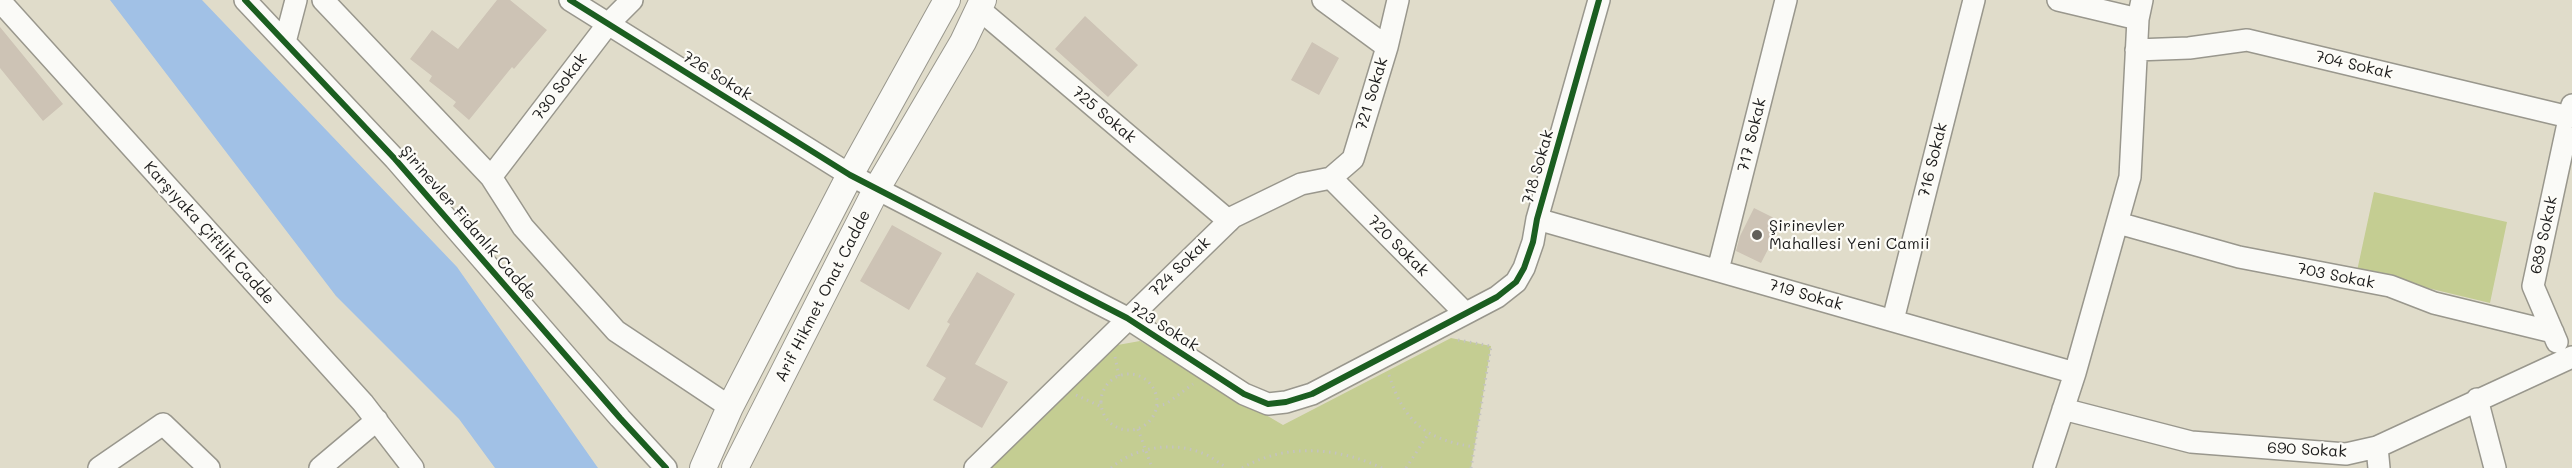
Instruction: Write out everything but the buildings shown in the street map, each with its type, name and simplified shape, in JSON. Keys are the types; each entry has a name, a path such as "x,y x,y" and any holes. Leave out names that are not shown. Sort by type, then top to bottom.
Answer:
{"main road":[{"name":"Arif Hikmet Onat Cadde","path":"703,468 730,407 850,175 947,0"},
{"name":"Arif Hikmet Onat Cadde","path":"735,468 876,190 963,42 981,4"}],"street":[{"name":"Şirinevler Fidanlık Cadde","path":"245,0 395,159 666,468"},
{"path":"285,42 296,0"},
{"path":"323,0 491,177 523,227 616,331 730,407"},
{"name":"726 Sokak","path":"570,0 850,175"},
{"name":"730 Sokak","path":"491,177 608,24 632,0"},
{"path":"1323,0 1386,47"},
{"name":"721 Sokak","path":"1331,178 1353,159 1398,0"},
{"name":"718 Sokak","path":"1465,313 1497,297 1516,282 1533,242 1537,219 1599,0"},
{"name":"717 Sokak","path":"1718,270 1786,0"},
{"name":"716 Sokak","path":"1893,320 1974,0"},
{"path":"2044,468 2075,374 2130,177 2140,10 2058,0"},
{"name":"Karşıyaka Çiftlik Cadde","path":"0,1 377,420 414,468"},
{"name":"725 Sokak","path":"981,4 1229,221"},
{"name":"704 Sokak","path":"2136,50 2189,48 2247,40 2570,111"},
{"name":"689 Sokak","path":"2568,359 2553,332 2534,286 2570,111"},
{"name":"723 Sokak","path":"850,175 1127,318 1244,394 1268,404 1311,394 1465,313"},
{"name":"724 Sokak","path":"975,468 1229,221 1301,184 1331,178"},
{"name":"720 Sokak","path":"1331,178 1465,313"},
{"name":"719 Sokak","path":"1537,219 2075,374"},
{"name":"703 Sokak","path":"2118,223 2239,256 2390,286 2434,303 2553,332"},
{"name":"690 Sokak","path":"2063,409 2191,442 2346,454 2377,447 2568,359"},
{"path":"2477,399 2495,468"},
{"path":"320,468 377,420"},
{"path":"99,468 163,424 209,468"},
{"path":"2377,447 2379,468"}],"path":[{"path":"1383,356 1396,400 1415,424 1440,439 1475,447"},
{"path":"1157,406 1187,391 1206,370"},
{"path":"1129,374 1139,376 1154,388 1157,406 1149,422 1138,429 1125,430 1116,427 1109,422 1102,407 1105,388 1119,376 1129,374"},
{"path":"1074,394 1102,407"},
{"path":"1138,429 1152,468"},
{"path":"1406,468 1429,433"},
{"path":"1111,468 1120,460 1145,449 1175,446 1203,453 1227,468"},
{"path":"1242,468 1268,456 1318,450 1342,453 1382,468"}],"green space":[{"path":"2374,192 2507,222 2490,303 2357,271"},
{"path":"1451,338 1491,346 1471,468 987,468 1112,346 1140,341 1283,425"}],"water":[{"path":"110,0 202,0 457,267 598,468 495,468 459,419 336,296"}],"cycle path":[{"path":"245,0 395,159 666,468"},
{"path":"570,0 850,175 1127,318 1244,394 1268,404 1286,402 1312,394 1497,297 1516,282 1524,268 1533,242 1537,219 1599,0"}],"place":[{"name":"Şirinevler Mahallesi Yeni Camii","path":"1757,235"}]}
